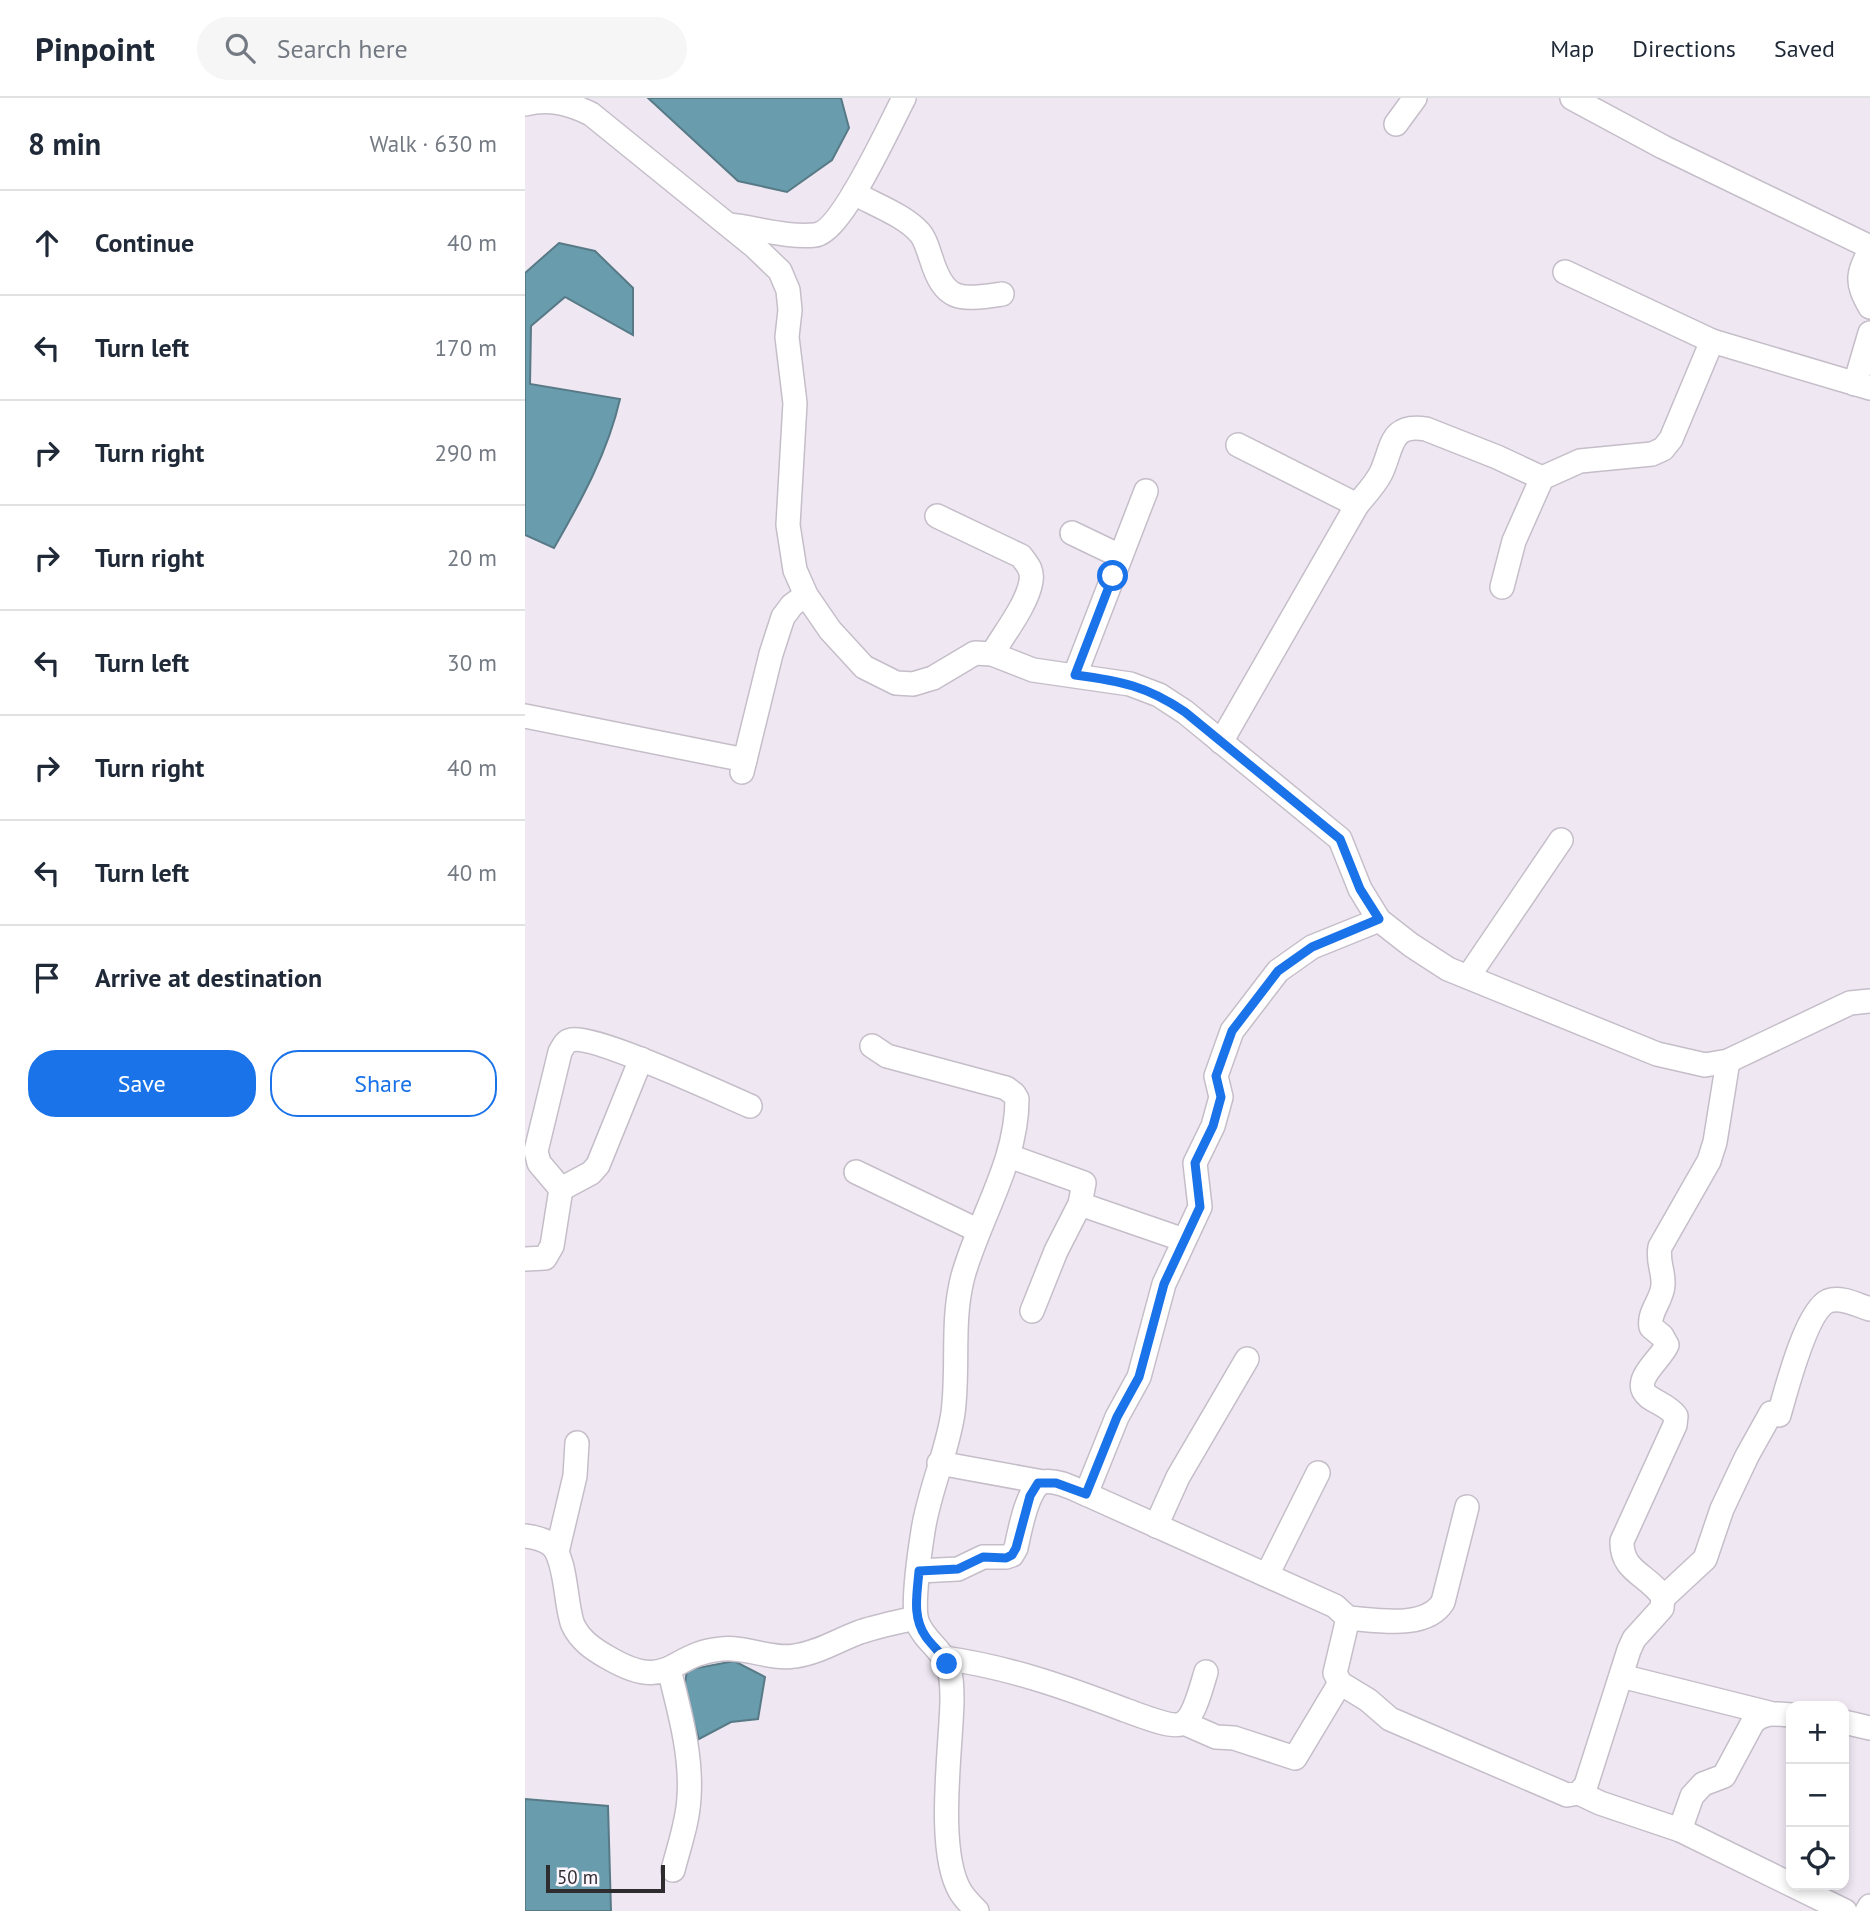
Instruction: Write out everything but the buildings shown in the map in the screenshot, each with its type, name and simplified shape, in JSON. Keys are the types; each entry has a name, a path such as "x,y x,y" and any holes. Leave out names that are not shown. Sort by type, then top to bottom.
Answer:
{"street":[{"path":"729,225 818,235 827,230 846,208 904,98"},
{"path":"1396,124 1415,98"},
{"path":"1572,98 1663,147 1870,249 1860,270 1859,282 1870,307"},
{"path":"525,104 539,100 569,103 591,114 729,225 780,271 788,290 790,310 787,337 795,403 788,525 796,570 806,595 830,631 864,667 896,683 913,684 933,678 975,653 992,654 1033,670 1130,684 1159,695 1185,712 1340,839 1360,889 1379,919 1411,945 1448,969 1657,1054 1705,1065 1728,1061 1850,1003 1870,1001"},
{"path":"854,193 908,223 921,234 938,280 946,289 955,294 975,298 1002,294"},
{"path":"1565,272 1712,341 1863,386 1870,332"},
{"path":"1503,587 1514,541 1542,478 1580,461 1652,454 1663,449 1671,439 1712,341"},
{"path":"1221,742 1357,505 1379,477 1392,440 1401,430 1414,427 1426,429 1542,478"},
{"path":"1238,445 1357,505"},
{"path":"1075,675 1146,491"},
{"path":"937,516 1021,556 1030,567 1031,579 1026,595 992,654"},
{"path":"1072,533 1120,556"},
{"path":"525,716 744,767 771,654 783,617 806,595"},
{"path":"1468,977 1561,840"},
{"path":"1086,1494 1117,1417 1139,1377 1160,1297 1200,1207 1195,1163 1213,1126 1221,1097 1216,1076 1232,1031 1278,971 1312,947 1379,919"},
{"path":"561,1189 539,1163 536,1151 564,1044 573,1039 641,1059 750,1106"},
{"path":"872,1046 887,1056 1011,1091 1017,1099 1009,1156 977,1230 958,1297 955,1316 953,1409 923,1530 916,1618 928,1639 944,1658 951,1685 947,1797 950,1855 961,1893 977,1911"},
{"path":"561,1189 591,1173 599,1165 641,1059"},
{"path":"1579,1793 1586,1785 1634,1639 1662,1608 1663,1598 1657,1588 1628,1566 1621,1553 1622,1541 1675,1425 1676,1416 1670,1408 1647,1396 1641,1386 1642,1377 1663,1355 1667,1345 1662,1336 1651,1327 1649,1319 1663,1286 1658,1258 1660,1247 1709,1161 1715,1142 1728,1061"},
{"path":"1009,1156 1084,1182 1080,1204 1056,1251 1032,1311"},
{"path":"856,1172 977,1230"},
{"path":"525,1259 542,1259 549,1253 561,1189"},
{"path":"1080,1204 1184,1240"},
{"path":"1663,1598 1705,1559 1722,1509 1747,1456 1775,1414 1800,1347 1818,1311 1825,1302 1840,1299 1870,1309"},
{"path":"1156,1526 1178,1477 1247,1359"},
{"path":"577,1443 575,1476 557,1552 572,1623 591,1648 629,1668 653,1673 669,1669 703,1652 723,1648 775,1657 795,1656 814,1652 872,1628 916,1618"},
{"path":"939,1463 1056,1483 1086,1494 1335,1606 1348,1618 1405,1620 1429,1616 1437,1611 1443,1602 1467,1507"},
{"path":"1267,1575 1318,1473"},
{"path":"919,1571 958,1569 983,1557 1006,1558 1012,1555 1030,1496 1035,1486 1043,1482"},
{"path":"525,1536 545,1541 557,1552"},
{"path":"1348,1618 1335,1672 1340,1683 1368,1700 1390,1718 1567,1795 1579,1793 1600,1803 1680,1830 1846,1911"},
{"path":"944,1658 1007,1669 1174,1725 1184,1723 1191,1716 1206,1672"},
{"path":"669,1669 688,1758 690,1785 685,1825 673,1870"},
{"path":"1621,1676 1780,1714"},
{"path":"1184,1723 1216,1737 1234,1738 1295,1758 1340,1683"},
{"path":"1680,1830 1697,1788 1724,1776 1753,1722 1760,1716 1780,1714"},
{"path":"1849,1723 1870,1728"},
{"path":"1867,1911 1870,1906"}],"water":[{"path":"648,98 841,98 849,128 832,160 787,192 738,181"},
{"path":"559,243 595,251 633,288 633,335 565,297 531,326 530,384 620,399 601,457 554,548 525,535 525,273"},
{"path":"734,1661 765,1677 758,1719 731,1722 699,1739 684,1690 687,1670"},
{"path":"525,1799 608,1806 611,1911 525,1911"}],"route":[{"path":"947,1664 916,1618 919,1571 958,1569 978,1558 1006,1558 1012,1555 1030,1496 1038,1483 1056,1483 1086,1494 1117,1417 1139,1377 1164,1284 1200,1207 1195,1163 1213,1126 1221,1097 1216,1076 1232,1031 1278,971 1312,947 1379,919 1360,889 1340,839 1185,712 1159,695 1130,684 1075,675 1113,576"}]}
